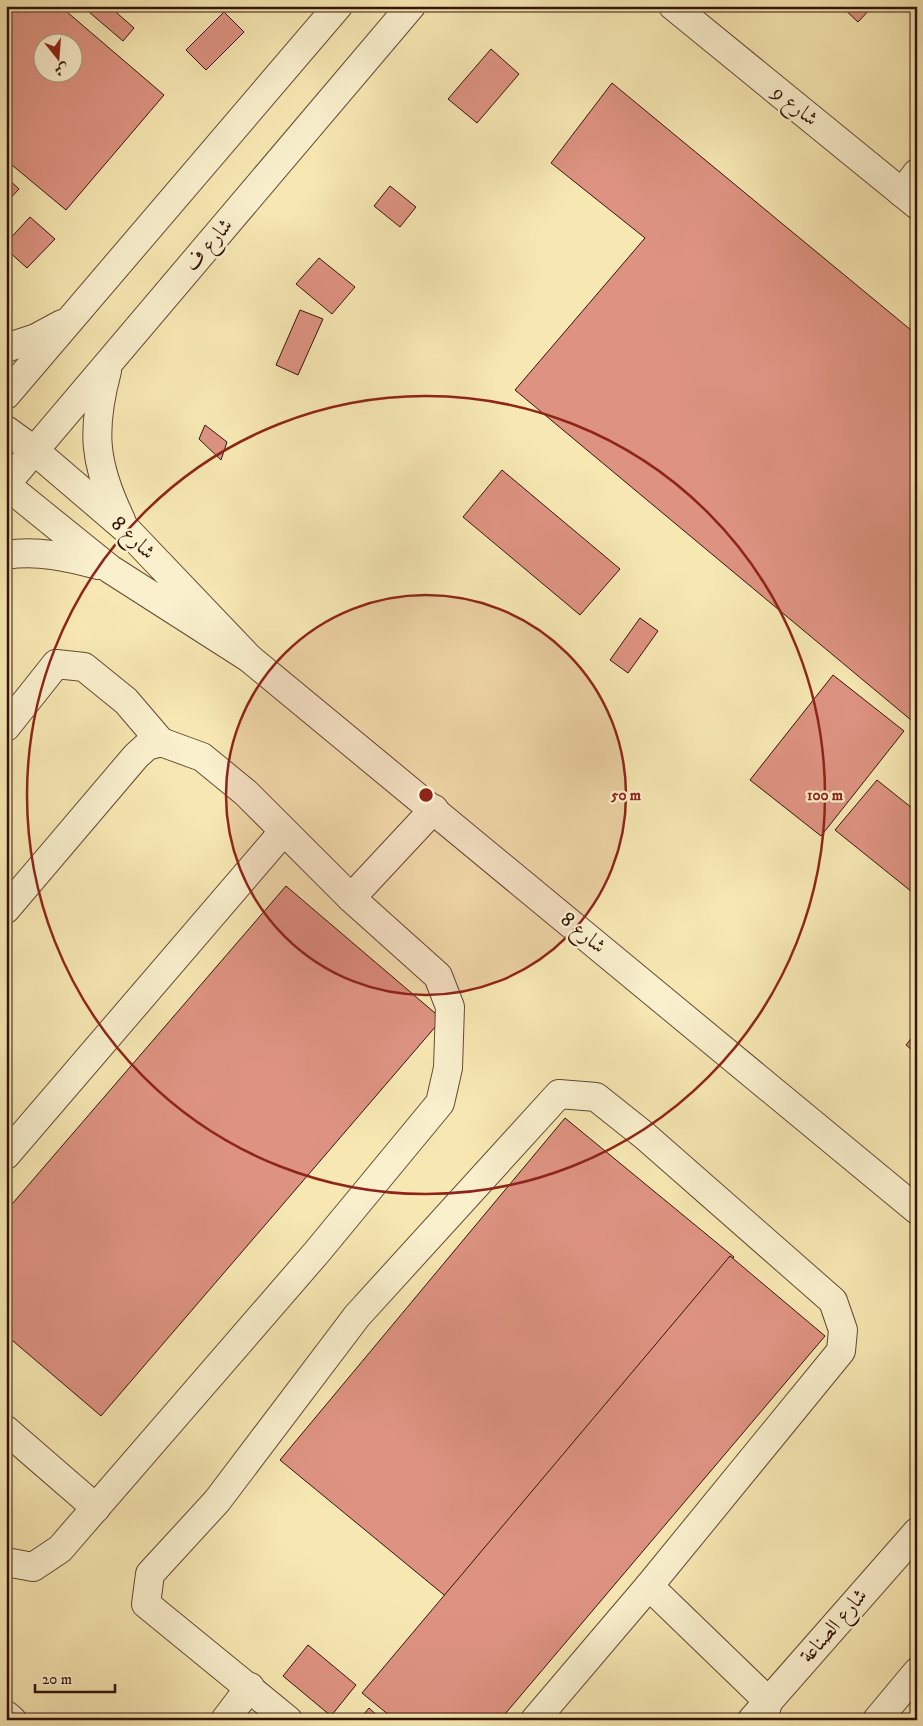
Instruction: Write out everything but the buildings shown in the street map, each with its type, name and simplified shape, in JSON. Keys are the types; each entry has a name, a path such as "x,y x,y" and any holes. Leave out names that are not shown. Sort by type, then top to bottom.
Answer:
{"street":[{"path":"6,395 76,316 338,6"},
{"name":"شارع ف","path":"6,485 411,6"},
{"name":"شارع 9","path":"673,6 912,190"},
{"path":"6,348 36,338 76,316"},
{"path":"109,364 98,405 97,448 106,489 125,528"},
{"name":"شارع 8","path":"6,430 35,451 125,528 249,658"},
{"name":"شارع 8","path":"6,485 110,569 249,658 917,1210"},
{"path":"6,555 18,553 65,556 110,569"},
{"path":"6,727 56,664 84,667 126,701 161,742 202,757 246,793 351,898 438,976 450,1007 448,1068 440,1103 317,1252 60,1549 33,1567 6,1562"},
{"path":"6,910 136,756 147,746 161,742"},
{"path":"351,898 434,809"},
{"path":"6,1154 283,832"},
{"path":"288,1720 250,1687 196,1647 146,1604 150,1574 216,1501 357,1316 559,1094 596,1096 645,1136 833,1301 842,1330 841,1352 649,1586 535,1720"},
{"path":"6,1430 96,1508"},
{"name":"شارع الصناعة","path":"761,1714 917,1532"},
{"path":"649,1586 761,1714"},
{"path":"877,1720 917,1672"},
{"path":"225,1720 250,1687"},
{"path":"6,1714 12,1720"}]}
